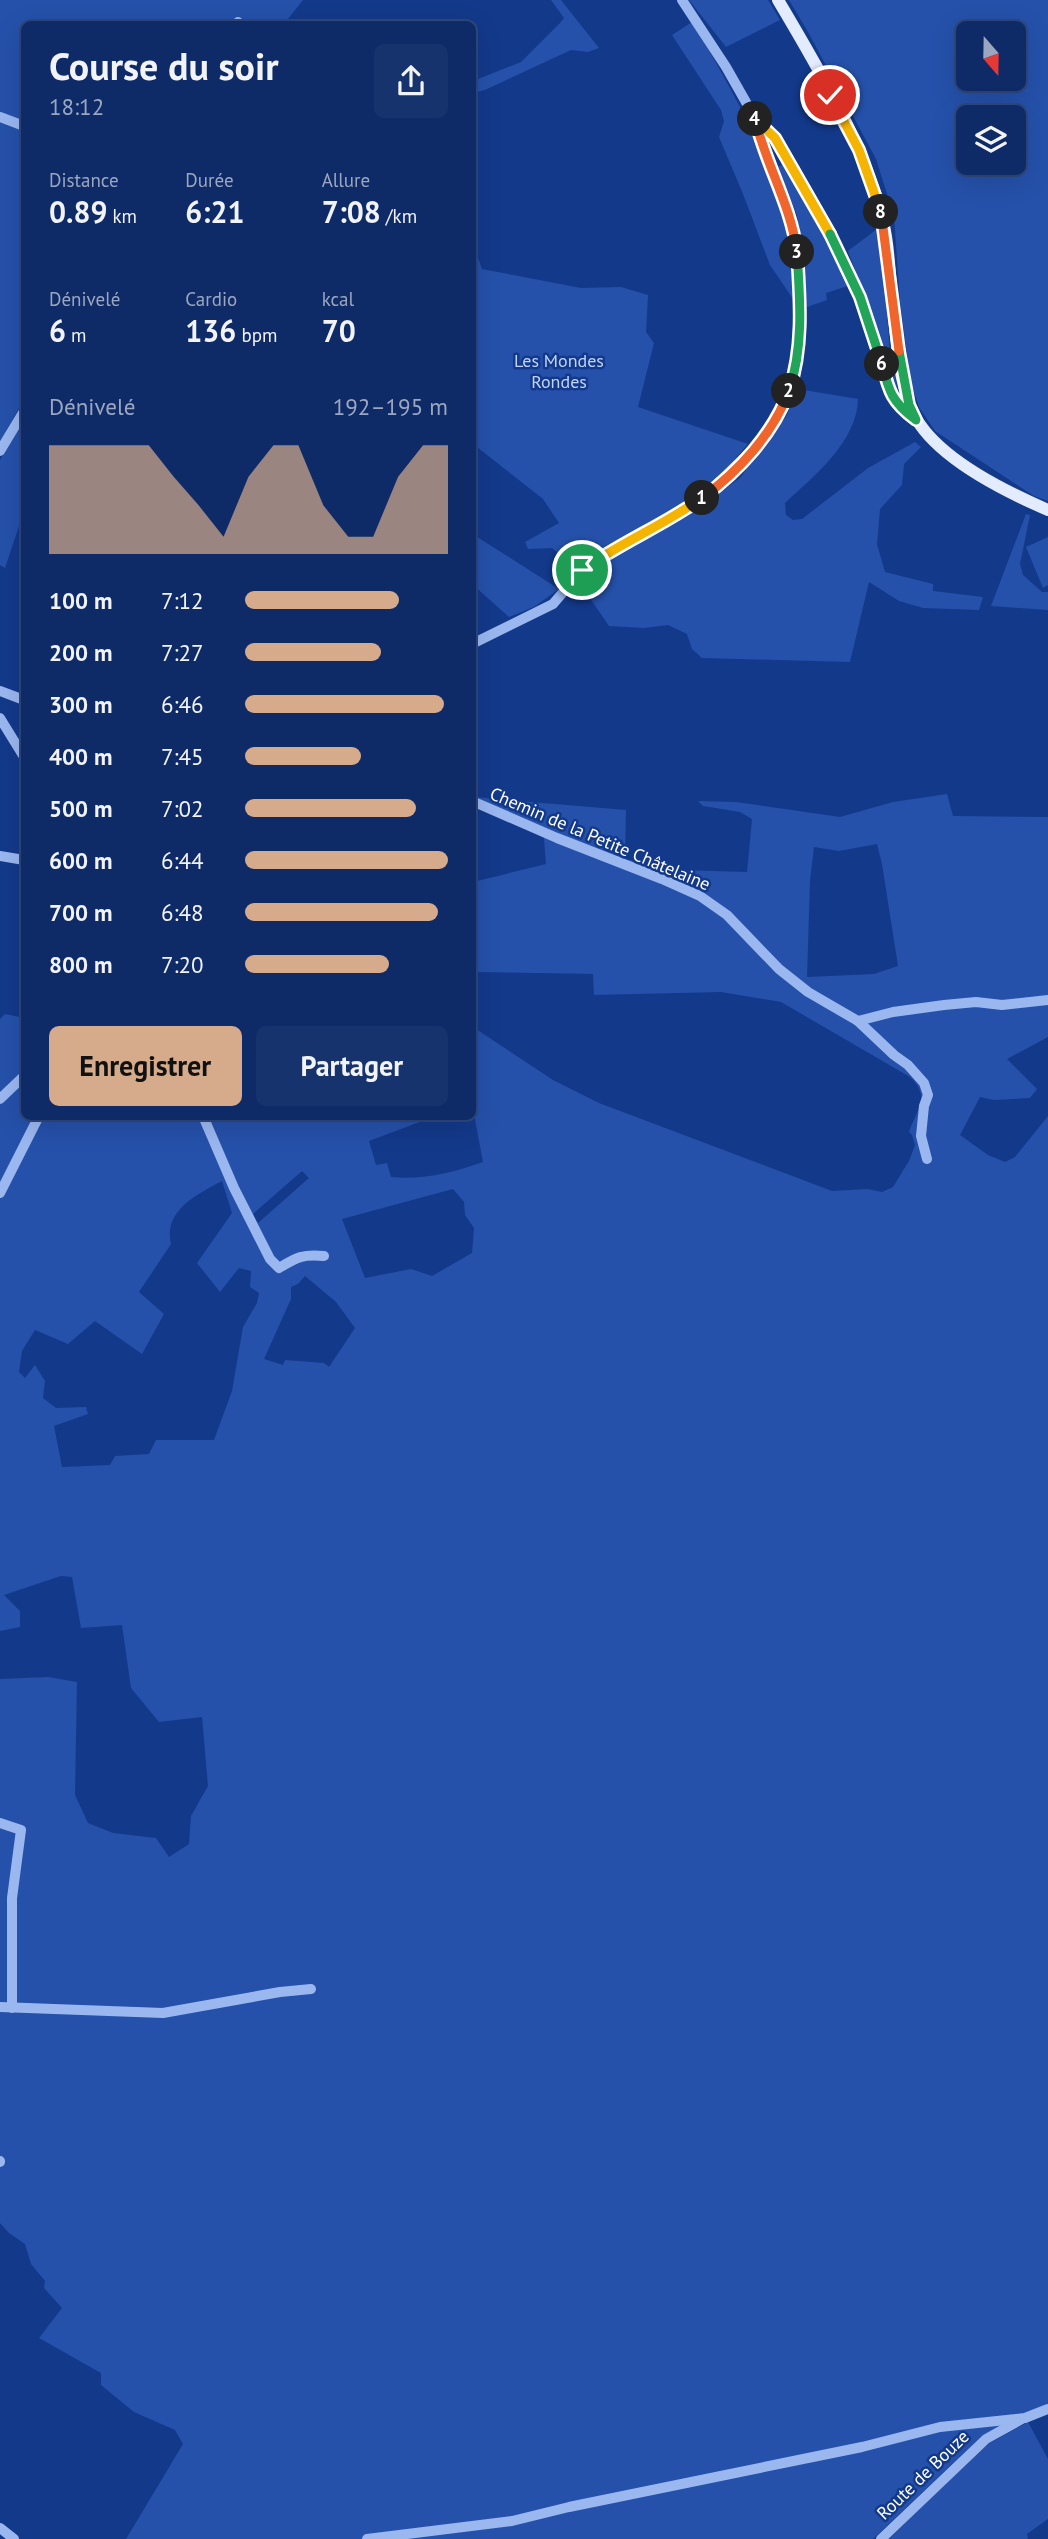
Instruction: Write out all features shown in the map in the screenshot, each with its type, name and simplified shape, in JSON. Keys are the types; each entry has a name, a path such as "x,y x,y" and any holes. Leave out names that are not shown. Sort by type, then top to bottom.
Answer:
{"main road":[{"path":"778,0 859,150 876,194 885,235 902,374 909,405 916,420 933,440 958,462 1048,510"}],"street":[{"path":"682,0 726,67 755,118 775,138 838,247 860,297 880,354 888,389 899,407 916,420"},
{"path":"0,117 21,125"},
{"path":"476,643 553,604 579,573 592,563 686,509 708,493 765,437 783,407 796,364 801,328 797,254 789,211 761,142 755,118"},
{"path":"0,451 21,416"},
{"path":"0,691 21,699"},
{"path":"0,718 21,752"},
{"name":"Chemin de la Petite Châtelaine","path":"476,803 700,896 727,915 779,969 808,992 858,1021 908,1065 924,1083 928,1095 921,1136 927,1159"},
{"path":"0,856 21,860"},
{"path":"858,1021 893,1012 944,1005 976,1002 1002,1005 1048,1000"},
{"path":"0,1099 21,1079"},
{"path":"0,1193 37,1120"},
{"path":"205,1120 242,1205 270,1259 279,1268 306,1254 324,1256"},
{"path":"0,1823 21,1829 12,1898 12,2008"},
{"path":"0,2007 163,2013 311,1989"},
{"path":"367,2539 512,2521 583,2504 862,2448 940,2427 1025,2417 1048,2409"},
{"name":"Route de Bouze","path":"881,2539 986,2440 1025,2417"},
{"path":"0,2528 14,2539"}],"green space":[{"path":"0,0 303,0 286,21 21,21 21,405 0,442"},
{"path":"551,0 561,0 599,48 588,52 571,50 476,92 476,80 521,62 564,18"},
{"path":"689,0 768,0 780,20 726,47"},
{"path":"789,0 1048,0 1048,501 1034,496 935,431 919,407 911,383 900,302 894,216 876,159"},
{"path":"692,22 746,119 776,191 792,264 793,299 770,265 719,137 724,121 721,110 672,35"},
{"path":"785,164 851,285 826,293 827,300 807,307 797,215 777,167"},
{"path":"877,229 884,270 890,354 900,400 898,401 876,326 848,251"},
{"name":"Les Mondes Rondes","path":"476,252 482,269 581,288 621,287 648,295 646,332 654,343 638,407 748,444 720,476 688,504 607,545 575,567 552,548 528,549 525,542 559,523 543,499 476,446"},
{"path":"798,389 858,399 856,415 842,444 821,470 785,503 786,515 793,520 802,519 868,468 915,442 921,447 904,464 902,485 880,509 877,544 885,572 933,584 933,591 983,597 979,610 923,608 899,601 869,582 850,662 702,658 692,649 687,634 668,625 644,628 609,626 581,585 605,560 688,516 740,478 787,415"},
{"path":"21,423 21,520 5,568 0,565 0,460"},
{"path":"1026,514 1030,515 1020,564 1023,575 1042,592 1048,592 1048,610 991,606"},
{"path":"476,536 559,589 534,607 509,617 476,588"},
{"path":"1048,537 1048,585 1043,588 1026,547"},
{"path":"947,794 953,816 1048,817 1048,1037 1007,1059 1037,1089 1030,1098 994,1100 980,1097 960,1135 988,1155 1005,1162 1015,1157 1048,1116 1048,2405 983,2435 873,2539 126,2539 183,2444 175,2430 134,2412 101,2385 101,2373 39,2338 62,2308 44,2288 45,2281 31,2264 25,2244 0,2223 0,1679 48,1677 77,1682 75,1795 88,1823 113,1833 156,1838 169,1857 189,1844 191,1816 208,1786 202,1717 159,1722 131,1688 122,1625 81,1628 72,1577 61,1576 4,1595 20,1611 20,1627 0,1631 0,1019 5,1014 21,1017 21,1120 425,1120 369,1141 376,1165 387,1163 391,1177 437,1175 483,1162 475,1120 476,1029 553,1080 599,1103 832,1191 867,1189 882,1192 893,1187 909,1161 915,1145 909,1132 920,1103 920,1090 910,1077 781,1002 721,992 594,995 593,974 476,972 476,881 546,864 543,827 476,797 626,810 625,859 680,870 747,872 752,819 740,812 703,806 698,801 736,802 840,817 893,802","holes":["877,844 898,966 874,974 807,977 810,881 814,847 839,851","302,1171 309,1178 258,1223 253,1214","222,1181 232,1213 197,1263 220,1292 239,1268 251,1271 250,1287 259,1293 257,1303 243,1327 232,1391 214,1440 156,1440 149,1454 115,1456 110,1465 62,1467 54,1426 88,1414 86,1407 56,1408 43,1398 45,1381 35,1365 25,1378 19,1372 22,1351 35,1330 68,1344 95,1321 142,1354 164,1314 139,1292 171,1244 170,1232 177,1213 192,1198","453,1189 464,1202 465,1215 474,1228 472,1253 432,1276 411,1269 365,1278 342,1219","305,1276 336,1302 355,1328 329,1367 324,1363 285,1360 283,1365 264,1359 291,1299 291,1287"]},
{"path":"1028,2422 1048,2459 1048,2519 1027,2534 1028,2539 889,2539 988,2444"}],"route":[{"path":"582,570 603,555 686,509 708,493 765,437 783,407 796,364 801,328 797,254 789,211 761,142 755,118 775,138 838,247 860,297 880,354 888,389 899,407 916,420 909,405 902,374 885,235 876,194 859,150 830,95"}]}
